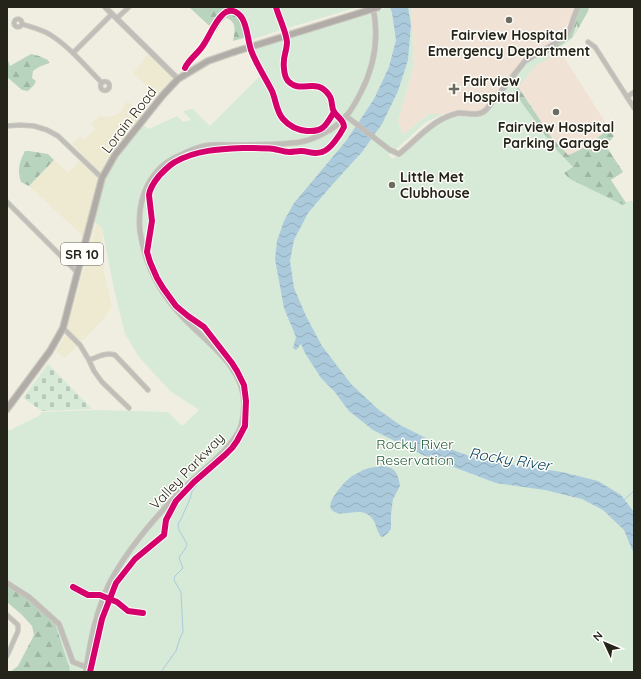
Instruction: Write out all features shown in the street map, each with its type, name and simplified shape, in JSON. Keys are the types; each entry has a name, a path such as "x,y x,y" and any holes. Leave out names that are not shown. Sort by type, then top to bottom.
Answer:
{"main road":[{"name":"Lorain Road","path":"7,409 50,351 63,328 102,178 114,155 163,94 178,79 208,61 379,7"}],"street":[{"path":"106,7 178,79"},
{"path":"117,18 129,7"},
{"name":"Valley Parkway","path":"86,669 96,619 109,585 119,567 162,510 182,489 215,460 236,437 241,426 243,413 244,401 242,389 237,376 227,361 177,312 154,278 144,251 140,225 142,200 146,187 154,175 169,161 193,149 207,145 278,144 303,142 324,133 335,126 346,116 357,101 368,75 375,51 375,17 372,7"},
{"path":"346,116 390,150 399,154 428,127 442,119 458,113 482,113 486,110 525,61 549,48 567,35 578,7"},
{"path":"72,53 112,14"},
{"path":"22,24 39,29 59,41 102,83"},
{"path":"588,42 595,47 634,108"},
{"path":"627,97 634,92"},
{"path":"7,126 34,126 47,130 58,136 102,178"},
{"path":"7,202 77,272"},
{"path":"63,328 80,345 94,371 102,382 129,408"},
{"path":"89,360 106,353 114,355 148,390"},
{"path":"7,583 29,597 59,624 73,662 86,669"},
{"path":"7,615 18,625 18,631 7,656"}],"shaded area":[{"name":"Fairview Hospital","path":"412,7 576,7 563,32 553,40 614,136 573,167 514,92 526,77 516,68 482,112 458,110 443,114 429,114 403,135 398,121 414,64"},
{"path":"149,53 174,78 158,97 133,73"},
{"path":"125,99 143,116 112,154 99,178 84,237 29,186 54,160 68,173 84,156 72,144 80,136 84,140 95,129 91,124 100,116 110,117 120,113 125,104"},
{"path":"96,222 102,228 104,272 112,307 99,324 65,358 56,352 65,336"}],"green space":[{"path":"189,7 351,7 251,39 250,36 233,41 234,24 230,19 226,18 216,32"},
{"path":"235,7 358,7 251,39 243,15"},
{"name":"Rocky River Reservation","path":"389,7 412,7 414,64 398,121 403,135 429,114 443,114 426,122 393,152 390,150 389,155 393,159 429,126 458,112 484,115 524,61 539,54 543,57 572,38 546,60 535,66 514,92 554,147 573,167 564,173 570,179 623,205 631,201 634,204 634,672 68,672 70,670 54,620 7,581 7,429 10,430 39,416 42,412 95,410 168,412 182,426 199,410 170,391 139,357 125,334 114,289 102,228 92,219 104,175 143,125 149,129 177,116 183,122 191,120 183,111 193,109 210,126 262,74 251,44"},
{"path":"580,7 589,7 572,38 543,57 539,54 569,34 574,26"},
{"path":"577,23 578,29 572,38"},
{"path":"31,54 48,60 49,63 33,71 32,78 36,81 28,91 22,90 7,77 7,58 10,66"},
{"path":"526,77 518,87 552,138 568,155 584,147 609,129 614,136 606,146 623,172 611,180 626,203 631,201 634,204 634,271 478,116 485,114 493,105"},
{"path":"25,151 48,154 54,160 29,186 21,182 19,174 20,163"},
{"path":"48,364 92,409 42,411 23,398"},
{"path":"7,510 38,563 73,672 10,672 18,666 34,635 32,626 7,602"}],"water":[{"name":"Rocky River","path":"390,7 408,7 411,25 408,60 398,91 382,124 362,152 308,213 294,240 290,261 294,288 306,316 322,346 351,384 379,410 400,425 442,446 480,460 562,472 598,481 621,495 634,512 634,554 624,530 603,510 582,499 545,490 496,483 427,457 373,430 349,411 334,391 321,378 301,344 296,350 293,348 296,337 284,308 275,259 277,241 284,221 294,203 346,141 374,99 389,67 396,40"},
{"path":"384,466 391,468 396,472 400,486 393,499 391,529 383,537 380,536 375,523 365,513 336,513 331,509 330,505 337,492 352,476 366,469"}],"waterway":[{"path":"161,672 176,651 183,632 181,592 174,580 175,576 183,568 179,558 187,544 178,526 192,491 197,485"},
{"path":"624,500 634,491"}],"cycle path":[{"path":"90,672 102,619 116,583 135,559 164,535 166,520 176,501 194,482 232,448 245,426 246,401 244,385 237,371 204,327 176,306 157,278 150,262 147,252 152,221 149,195 151,187 159,176 171,165 191,155 217,150 243,148 262,148 287,152 301,151 319,153 325,151 331,145 344,127 342,121 333,110 332,101 329,95 324,90 314,86 303,87 293,85 286,78 284,72 284,57 287,42 276,7"},
{"path":"185,68 202,47 223,14 228,11 233,11 239,14 244,21 253,55 272,91 279,113 285,121 291,126 300,130 313,131 324,127 334,112"},
{"path":"73,587 88,595 100,595 117,602 128,611 143,613"}],"place":[{"name":"Fairview Hospital Emergency Department","path":"509,20"},
{"name":"Fairview Hospital","path":"454,89"},
{"name":"Fairview Hospital Parking Garage","path":"556,112"},
{"name":"Little Met Clubhouse","path":"392,185"}]}
